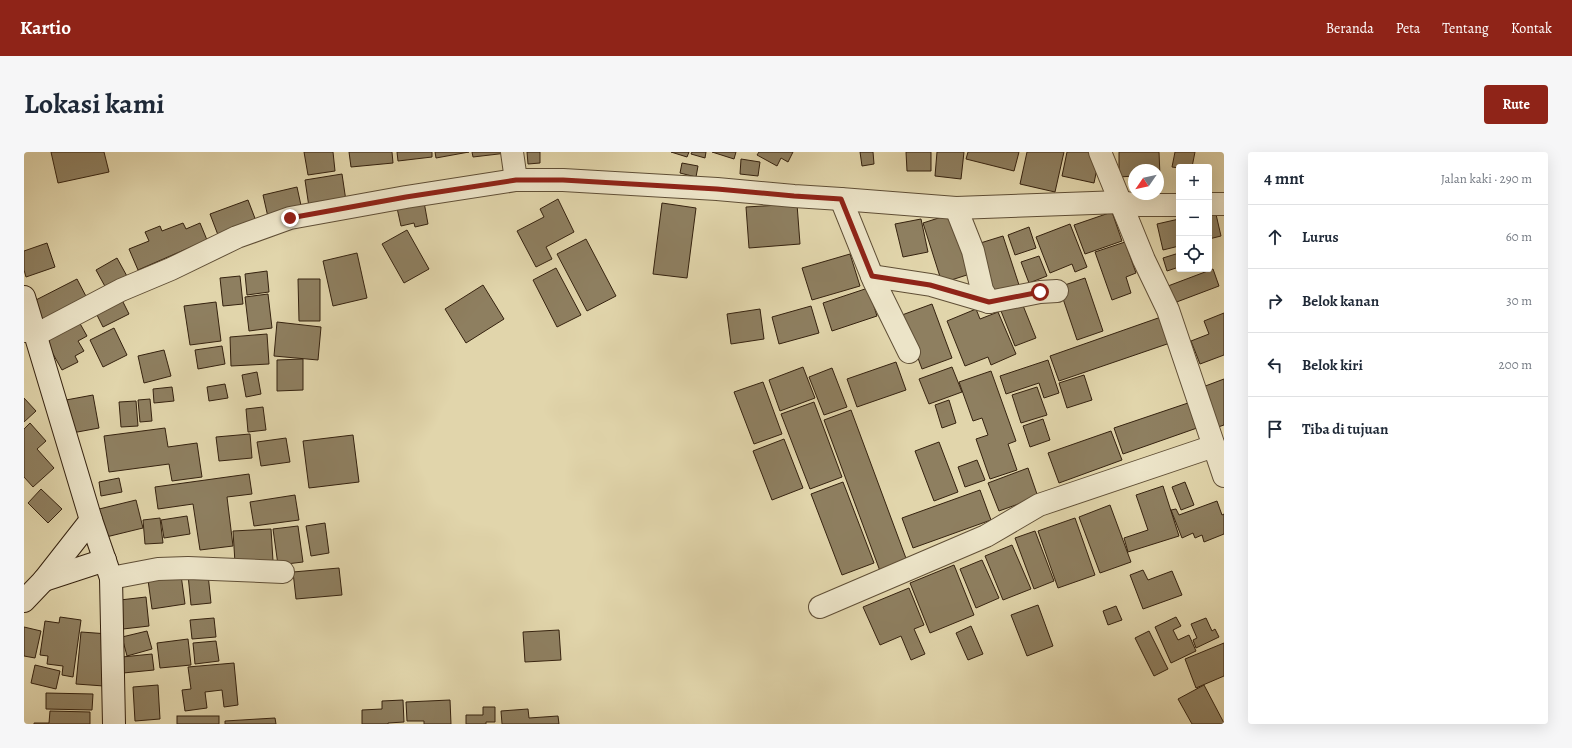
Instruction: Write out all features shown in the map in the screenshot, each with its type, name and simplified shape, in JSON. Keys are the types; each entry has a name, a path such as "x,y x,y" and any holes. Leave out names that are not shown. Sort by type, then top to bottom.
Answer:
{"street":[{"path":"512,152 516,180"},
{"path":"1100,152 1144,260 1168,310 1224,476"},
{"path":"29,331 43,331 121,290 172,269 237,237 290,218 406,197 516,180 586,181 717,189 956,208 1121,202 1139,205 1176,205"},
{"path":"841,199 872,276 909,352"},
{"path":"1212,204 1224,204"},
{"path":"956,208 973,252 982,290 989,302"},
{"path":"872,276 930,285 989,302 1040,292 1057,291"},
{"path":"24,297 29,331 108,569 114,724"},
{"path":"820,607 986,536 1039,505 1214,446"},
{"path":"24,601 44,580 91,520"},
{"path":"44,580 108,569 188,568 283,572"}],"building":[{"path":"51,152 104,152 109,172 58,183"},
{"path":"304,152 333,152 335,171 308,175"},
{"path":"349,152 392,152 393,163 351,167"},
{"path":"397,152 432,152 432,157 398,161"},
{"path":"435,152 469,152 436,158"},
{"path":"472,152 507,152 507,153 473,157"},
{"path":"527,152 540,152 540,163 528,164"},
{"path":"671,152 689,152 687,157"},
{"path":"692,152 706,152 705,158 691,154"},
{"path":"712,152 736,152 734,159"},
{"path":"759,152 793,152 788,162 781,158 777,166 757,155"},
{"path":"860,152 873,152 874,164 862,166"},
{"path":"906,152 931,152 931,171 907,171"},
{"path":"937,152 964,152 961,179 935,176"},
{"path":"968,152 1019,152 1014,171 966,159"},
{"path":"1027,152 1064,152 1055,192 1020,184"},
{"path":"1067,152 1093,152 1099,159 1094,183 1062,176"},
{"path":"1119,152 1159,152 1160,164 1128,164 1128,176 1119,177"},
{"path":"1175,152 1195,152 1193,164 1176,164 1176,168 1172,167"},
{"path":"741,159 760,162 758,176 740,174"},
{"path":"682,163 698,166 696,177 680,173"},
{"path":"342,174 346,201 309,207 305,180"},
{"path":"297,187 302,210 268,217 263,195"},
{"path":"558,199 574,232 546,247 552,259 536,267 517,231 544,217 540,209"},
{"path":"248,200 256,221 218,235 210,214"},
{"path":"424,202 428,224 415,227 414,223 401,226 397,208"},
{"path":"662,203 696,208 687,278 653,274"},
{"path":"797,204 800,244 749,248 746,207"},
{"path":"1212,210 1215,210 1221,236 1212,238 1212,236"},
{"path":"1112,212 1122,241 1085,254 1074,225"},
{"path":"954,213 973,273 942,283 923,223"},
{"path":"921,219 928,252 903,257 895,224"},
{"path":"1176,220 1176,247 1163,250 1157,224"},
{"path":"183,223 186,229 200,223 207,240 138,270 129,249 149,241 145,232 160,226 162,231"},
{"path":"1070,224 1087,267 1075,272 1072,264 1050,273 1036,237"},
{"path":"1029,227 1036,248 1015,255 1008,235"},
{"path":"407,230 429,269 404,283 382,244"},
{"path":"1003,236 1019,285 990,295 974,245"},
{"path":"586,239 616,296 587,311 557,254"},
{"path":"1125,242 1136,273 1126,277 1131,293 1112,300 1095,252"},
{"path":"47,243 55,267 26,277 24,270 24,251"},
{"path":"357,253 367,298 333,306 323,261"},
{"path":"850,254 860,286 812,300 802,268"},
{"path":"1176,254 1176,268 1167,271 1163,258"},
{"path":"1039,256 1047,276 1029,283 1021,262"},
{"path":"117,258 128,278 107,290 96,270"},
{"path":"556,268 581,315 557,327 533,280"},
{"path":"1212,269 1219,286 1174,303 1168,286 1205,272 1212,272"},
{"path":"267,271 269,292 247,295 245,274"},
{"path":"240,276 243,304 223,306 220,278"},
{"path":"1085,278 1103,331 1077,340 1059,287"},
{"path":"77,279 89,302 44,325 32,302"},
{"path":"298,279 320,279 320,321 299,321"},
{"path":"483,285 504,319 466,343 445,309"},
{"path":"868,288 877,316 832,331 823,303"},
{"path":"268,294 272,328 249,331 245,297"},
{"path":"120,296 129,314 103,327 94,309"},
{"path":"216,302 221,341 190,345 184,306"},
{"path":"1022,303 1036,338 1015,346 1001,311"},
{"path":"932,304 952,358 922,369 902,315"},
{"path":"811,306 819,333 779,344 772,317"},
{"path":"760,309 764,339 731,344 727,314"},
{"path":"976,309 980,319 998,312 1016,354 991,365 988,357 965,366 947,321"},
{"path":"1224,313 1224,355 1200,364 1191,341 1209,334 1204,321"},
{"path":"1161,317 1170,343 1059,381 1050,356"},
{"path":"78,320 87,336 78,341 84,351 75,356 78,362 62,370 44,338"},
{"path":"277,322 321,327 318,360 274,356"},
{"path":"114,328 127,355 103,367 90,340"},
{"path":"267,334 269,364 231,366 230,337"},
{"path":"222,346 225,364 198,369 195,350"},
{"path":"164,350 171,376 144,383 138,356"},
{"path":"303,359 303,390 277,391 277,360"},
{"path":"1048,360 1059,393 1044,398 1039,383 1006,394 1000,376"},
{"path":"896,362 906,390 857,407 847,379"},
{"path":"803,367 815,398 780,411 769,380"},
{"path":"952,367 962,392 929,404 919,379"},
{"path":"832,368 847,407 824,415 809,377"},
{"path":"991,371 1016,441 1008,444 1017,470 990,479 976,439 988,435 982,418 973,421 959,382"},
{"path":"257,372 261,394 246,397 242,375"},
{"path":"1084,375 1092,400 1067,408 1059,383"},
{"path":"1224,379 1224,425 1215,428 1200,388"},
{"path":"763,382 782,434 754,444 734,392"},
{"path":"225,384 228,398 209,401 207,387"},
{"path":"172,387 174,401 154,403 153,389"},
{"path":"1037,387 1047,415 1021,423 1012,395"},
{"path":"93,395 99,428 72,433 66,400"},
{"path":"24,398 36,411 24,422"},
{"path":"150,399 152,421 140,422 138,400"},
{"path":"949,400 956,423 942,428 935,405"},
{"path":"136,401 138,426 121,427 119,402"},
{"path":"814,402 842,477 810,489 781,414"},
{"path":"1188,403 1197,428 1123,454 1114,428"},
{"path":"263,407 266,430 248,432 246,409"},
{"path":"851,410 907,561 880,571 824,420"},
{"path":"1043,419 1050,440 1030,447 1023,426"},
{"path":"30,423 46,441 37,449 54,468 33,487 24,477 24,429"},
{"path":"165,428 168,447 197,443 202,477 172,481 169,464 109,472 104,436"},
{"path":"1111,431 1122,460 1059,483 1048,453"},
{"path":"250,434 252,458 219,461 216,437"},
{"path":"353,435 359,482 309,488 303,441"},
{"path":"286,438 290,462 261,466 257,442"},
{"path":"784,439 803,488 772,500 753,451"},
{"path":"939,442 958,492 934,501 915,451"},
{"path":"977,460 985,480 965,487 958,467"},
{"path":"1028,468 1038,497 999,511 988,483"},
{"path":"249,474 252,494 227,497 233,546 200,550 193,504 158,509 155,487"},
{"path":"119,478 122,492 101,496 99,482"},
{"path":"843,482 874,563 842,575 811,494"},
{"path":"1185,482 1194,505 1181,510 1172,487"},
{"path":"1163,486 1179,536 1128,552 1124,538 1148,530 1136,495"},
{"path":"41,489 62,509 48,523 28,503"},
{"path":"980,490 991,520 913,548 902,518"},
{"path":"295,495 299,520 254,526 250,502"},
{"path":"136,500 143,528 102,538 95,510"},
{"path":"1217,501 1222,515 1224,514 1224,534 1204,542 1202,535 1195,538 1193,533 1182,538 1171,510 1176,509 1179,515"},
{"path":"1110,505 1131,562 1100,573 1079,517"},
{"path":"187,516 190,534 164,538 161,520"},
{"path":"160,518 163,543 145,544 143,520"},
{"path":"1075,518 1095,575 1058,588 1038,531"},
{"path":"325,523 329,553 311,556 306,526"},
{"path":"298,526 303,562 278,565 273,529"},
{"path":"271,529 273,561 235,563 233,531"},
{"path":"1035,531 1054,581 1034,589 1015,538"},
{"path":"1012,545 1031,589 1003,600 985,556"},
{"path":"982,560 999,598 976,608 960,569"},
{"path":"954,565 974,615 930,633 910,583"},
{"path":"339,568 342,595 296,599 293,572"},
{"path":"1143,570 1148,580 1172,571 1182,595 1143,609 1130,575"},
{"path":"208,574 211,603 191,605 188,575"},
{"path":"181,575 185,604 152,609 148,580"},
{"path":"909,588 924,625 914,629 925,654 911,660 901,636 880,645 863,607"},
{"path":"146,597 149,626 123,629 120,600"},
{"path":"1038,605 1053,646 1027,656 1011,615"},
{"path":"1116,606 1122,620 1108,625 1103,611"},
{"path":"60,617 81,620 73,677 62,675 63,666 47,664 48,656 40,655 45,621 59,623"},
{"path":"1176,617 1181,626 1173,630 1178,640 1189,635 1196,651 1171,663 1155,627"},
{"path":"214,618 216,637 192,639 190,620"},
{"path":"1206,618 1212,631 1215,629 1219,637 1196,648 1193,640 1197,638 1191,624"},
{"path":"971,626 983,654 968,660 956,633"},
{"path":"24,627 41,631 35,658 24,656"},
{"path":"559,630 561,660 525,662 523,632"},
{"path":"147,631 152,649 127,656 122,637"},
{"path":"1149,631 1168,669 1154,676 1135,638"},
{"path":"81,632 109,634 104,686 76,684"},
{"path":"188,639 191,665 160,668 157,643"},
{"path":"216,641 219,661 195,664 193,643"},
{"path":"1224,643 1224,676 1196,688 1185,659"},
{"path":"152,654 154,670 123,673 122,657"},
{"path":"234,663 238,705 224,707 222,690 205,692 207,708 185,711 182,690 191,689 188,667"},
{"path":"35,665 60,671 56,689 31,683"},
{"path":"158,685 160,719 135,721 133,687"},
{"path":"1204,685 1224,723 1222,724 1192,724 1178,699"},
{"path":"46,693 93,694 92,710 46,709"},
{"path":"403,700 404,722 388,724 362,724 362,710 382,709 382,701"},
{"path":"450,700 451,724 424,724 424,721 407,721 406,702"},
{"path":"483,707 495,707 495,722 486,722 486,724 466,724 466,715 483,715"},
{"path":"528,709 529,718 558,716 559,724 502,724 501,711"},
{"path":"50,711 90,712 90,724 34,724 49,723"},
{"path":"177,716 219,716 219,724 177,724"},
{"path":"275,718 276,724 225,724 225,721"}],"route":[{"path":"290,218 406,197 516,180 563,180 717,189 841,199 872,276 930,285 989,302 1040,292"}]}
